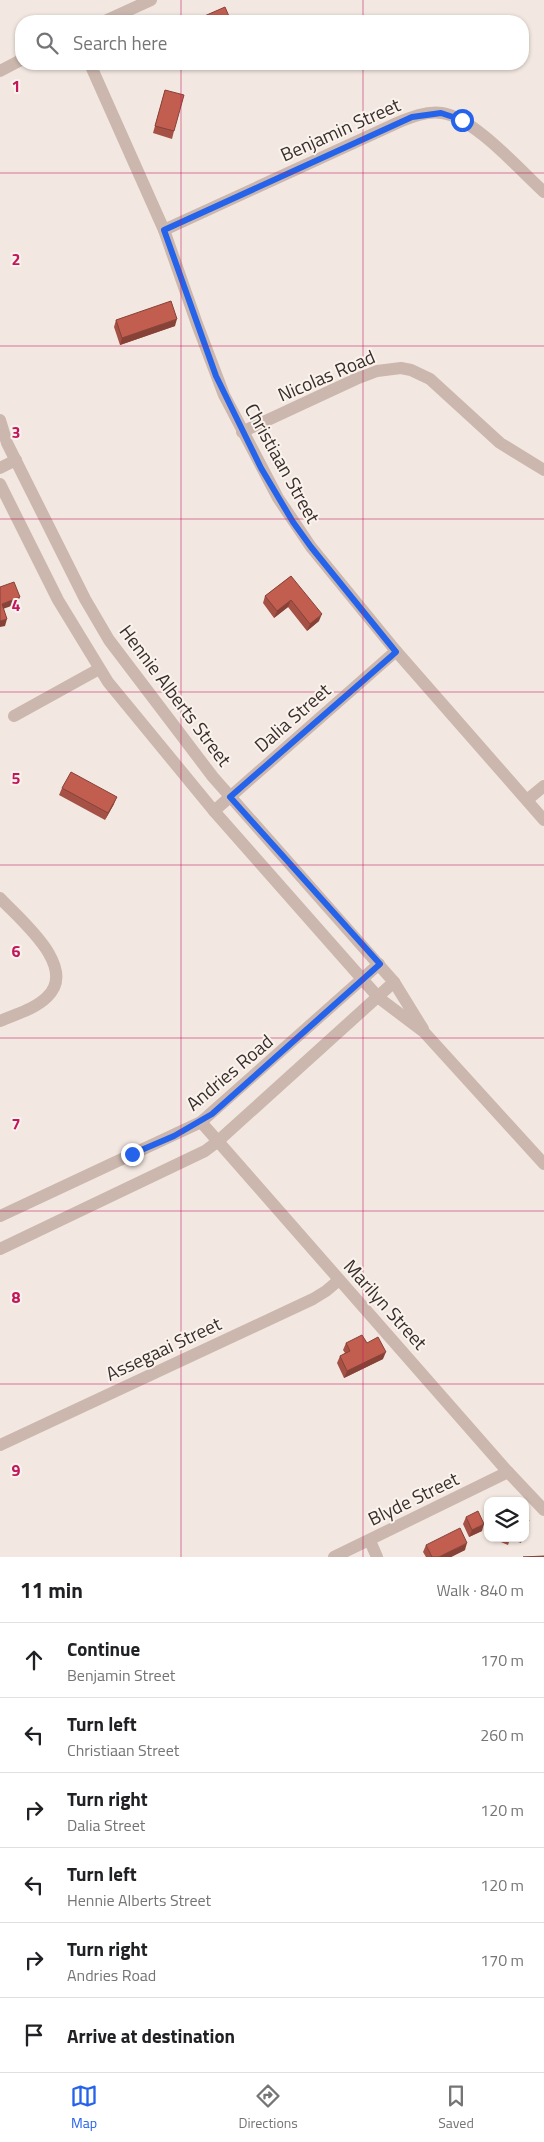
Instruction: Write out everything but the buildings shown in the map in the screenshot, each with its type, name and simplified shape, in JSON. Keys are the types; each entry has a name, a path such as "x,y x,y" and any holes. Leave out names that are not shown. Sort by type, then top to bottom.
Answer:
{"street":[{"path":"118,15 151,0"},
{"path":"0,70 15,63"},
{"name":"Christiaan Street","path":"93,70 164,230 213,369 261,468 297,528 396,652 544,820"},
{"name":"Benjamin Street","path":"164,230 397,123 412,117 432,113 450,115 472,126 544,192"},
{"name":"Nicolas Road","path":"242,432 363,376 378,371 401,368 411,370 430,379 500,443 544,470"},
{"name":"Hennie Alberts Street","path":"0,420 16,460 85,599 105,634 230,797 380,964 416,1015 424,1032"},
{"path":"0,468 16,460"},
{"name":"Hennie Alberts Street","path":"0,484 44,575 99,669 214,811 379,998 424,1032 544,1164"},
{"name":"Dalia Street","path":"214,811 396,652"},
{"path":"14,716 99,669"},
{"path":"526,800 544,786"},
{"path":"0,898 46,948 54,961 58,974 56,985 48,996 34,1006 0,1021"},
{"name":"Andries Road","path":"0,1216 201,1122 380,964"},
{"path":"0,1249 205,1151 379,998 394,982"},
{"name":"Marilyn Street","path":"201,1122 508,1472 544,1510"},
{"name":"Assegaai Street","path":"0,1445 313,1299 339,1280"},
{"name":"Blyde Street","path":"334,1557 508,1472"},
{"path":"370,1540 377,1557"}],"route":[{"path":"132,1154 174,1136 212,1114 380,964 366,951 230,797 396,652 311,547 293,522 261,468 216,376 164,230 412,117 441,113 462,120"}]}
